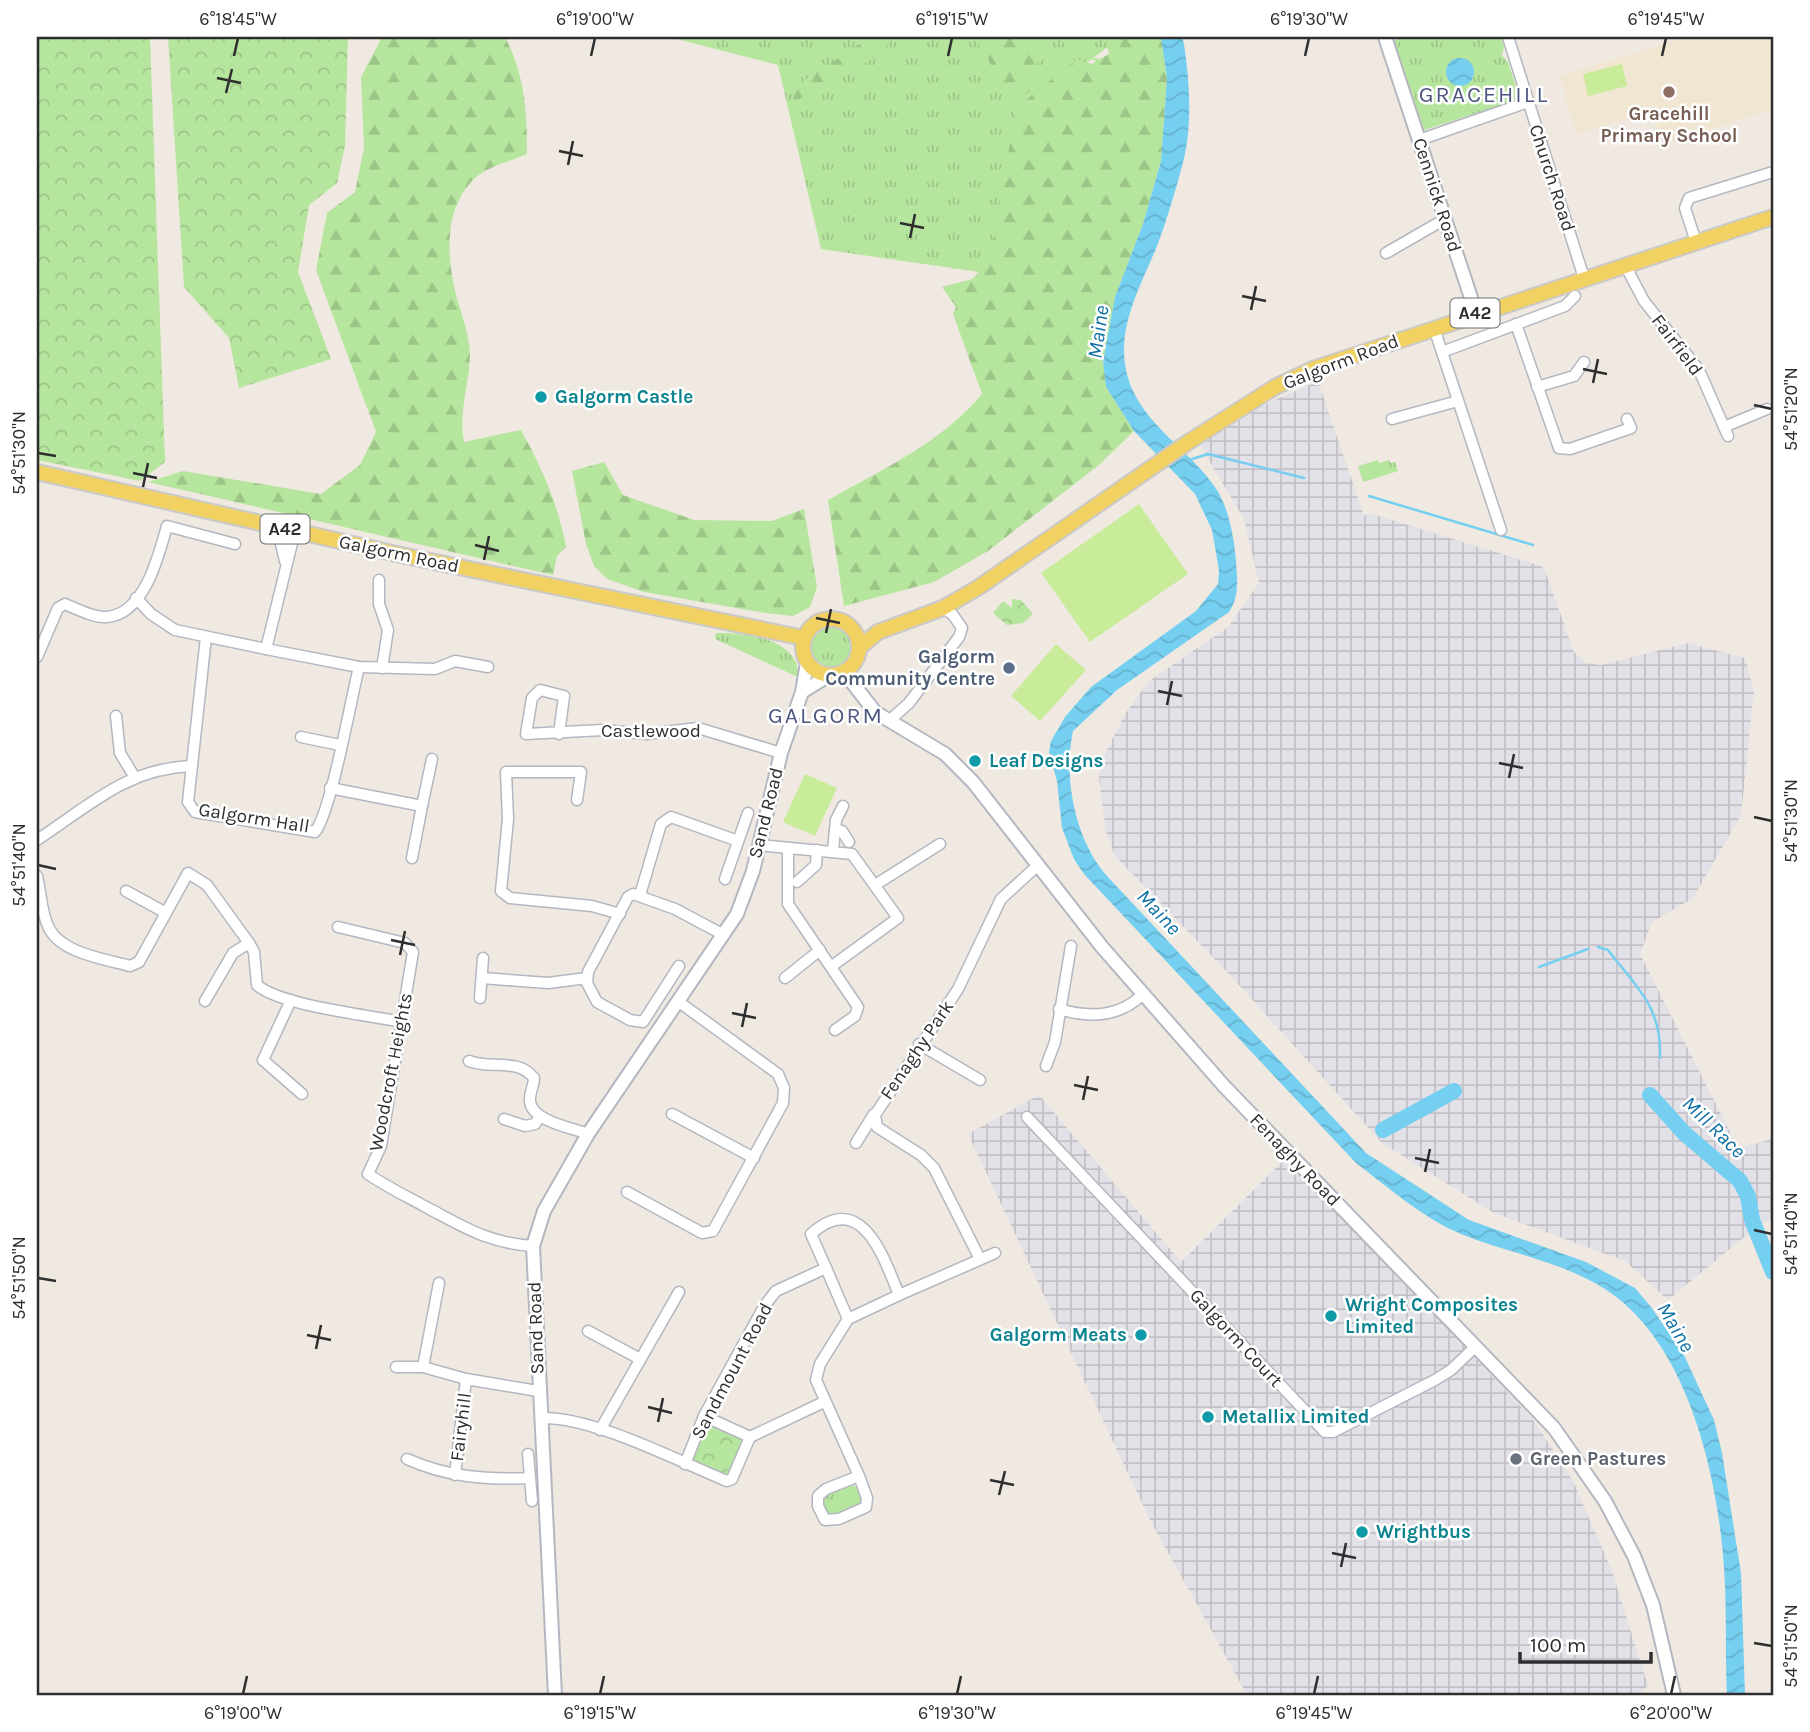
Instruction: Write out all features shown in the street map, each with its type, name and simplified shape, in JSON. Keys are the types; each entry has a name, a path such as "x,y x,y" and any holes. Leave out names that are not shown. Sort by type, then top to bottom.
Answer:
{"main road":[{"name":"Galgorm Road","path":"859,648 878,632 943,608 1006,569 1191,441 1275,387 1313,369 1773,217"},
{"name":"Galgorm Road","path":"37,472 277,527 298,535 804,638"},
{"path":"845,672 828,676 807,663 804,638 808,630 822,620 831,619 878,632"},
{"path":"847,624 858,638 859,648"},
{"name":"A42","path":"845,672 856,661 859,648"}],"street":[{"name":"Cennick Road","path":"1385,37 1476,313"},
{"name":"Church Road","path":"1508,37 1584,278"},
{"path":"1419,140 1528,102"},
{"path":"1696,242 1685,208 1689,198 1773,172"},
{"path":"1386,253 1445,219"},
{"name":"Fairfield","path":"1625,265 1644,302 1699,370 1726,432 1767,409"},
{"path":"1442,352 1565,306 1575,296"},
{"path":"1516,324 1560,450 1631,428 1627,419"},
{"path":"1434,328 1501,530"},
{"path":"1537,387 1574,376 1584,362"},
{"path":"1392,419 1458,401"},
{"path":"37,657 58,608 65,604 106,618 119,614 136,598 151,580 167,526 235,544"},
{"path":"277,527 285,561"},
{"path":"266,649 285,561 298,535"},
{"path":"379,580 379,604 388,630 382,668"},
{"path":"136,598 162,624 175,631 266,649 359,667 435,669 455,661 488,667"},
{"path":"889,721 909,703 959,637 961,628 958,621 943,608"},
{"name":"Galgorm Hall","path":"206,637 188,802 195,812 315,832 330,788 359,667"},
{"name":"Sand Road","path":"555,1695 538,1391 533,1246 544,1210 588,1134 737,914 781,753 802,692 807,663"},
{"name":"Fenaghy Road","path":"845,672 874,712 945,754 973,782 1037,866 1143,994 1224,1086 1554,1428 1605,1501 1634,1556 1653,1605 1674,1695"},
{"path":"802,692 828,676"},
{"name":"Castlewood","path":"559,734 564,696 540,691 532,698 526,734 559,734 603,730 647,734 698,728 781,753"},
{"path":"116,716 120,753 134,776"},
{"path":"301,737 340,745"},
{"path":"412,858 432,759"},
{"path":"37,840 134,776 163,767 192,766"},
{"path":"577,800 582,772 506,772 508,819 501,891 510,898 592,906 620,914"},
{"path":"330,788 422,806"},
{"path":"833,850 835,830 843,806"},
{"path":"725,879 748,813"},
{"path":"640,895 661,824 670,817 738,841"},
{"path":"835,830 842,831 849,842"},
{"path":"875,885 940,844"},
{"path":"758,845 852,853 898,918 832,965"},
{"path":"788,849 788,904 832,965 858,1007 855,1016 835,1030"},
{"path":"797,882 816,865 817,850"},
{"name":"Fenaghy Park","path":"980,1259 934,1168 921,1155 877,1128 875,1115 880,1103 958,989 1001,899 1037,866"},
{"path":"37,876 45,918 56,939 85,953 130,966 139,962 188,873 206,885 249,943 254,952 257,985 263,990 290,1000 402,1022"},
{"path":"126,891 166,913"},
{"path":"679,967 646,1019 638,1023 592,998 587,978 628,897 640,895 724,934"},
{"name":"Woodcroft Heights","path":"338,927 411,946 413,952 381,1146 368,1174 480,1237 509,1245 533,1246"},
{"path":"205,1000 233,953 249,943"},
{"path":"1046,1066 1055,1042 1071,946"},
{"path":"785,978 820,950"},
{"path":"480,998 483,958"},
{"path":"482,978 548,983 587,978"},
{"path":"1059,1009 1080,1015 1108,1014 1135,1002 1143,994"},
{"path":"290,1000 263,1060 302,1094"},
{"path":"627,1192 708,1233 713,1231 783,1103 784,1088 778,1074 679,1002"},
{"path":"919,1044 980,1080"},
{"path":"469,1061 483,1065 507,1063 528,1070 534,1078 530,1101 540,1116 588,1134"},
{"path":"856,1143 880,1103"},
{"path":"672,1114 754,1158"},
{"path":"505,1119 529,1126 535,1124 540,1116"},
{"name":"Galgorm Court","path":"1027,1117 1325,1432 1336,1431 1435,1380 1451,1370 1476,1346"},
{"path":"848,1319 811,1234 834,1222 856,1222 874,1238 899,1295"},
{"path":"859,1476 826,1489 818,1496 818,1506 825,1520 839,1519 866,1507 867,1498 859,1476 824,1402 816,1380 820,1364 848,1319 934,1278 995,1253"},
{"name":"Sandmount Road","path":"685,1464 704,1416 776,1291 825,1268"},
{"path":"423,1367 439,1283"},
{"path":"600,1430 678,1292"},
{"path":"588,1331 640,1359"},
{"name":"Fairyhill","path":"396,1367 423,1367 466,1379 538,1391"},
{"name":"Fairyhill","path":"455,1475 466,1379"},
{"path":"704,1416 750,1439 824,1402"},
{"name":"Sandmount Road","path":"541,1418 557,1417 600,1430 727,1481 736,1475 750,1439"},
{"path":"528,1454 532,1501"},
{"name":"Fairyhill","path":"407,1459 430,1469 455,1475 492,1480 530,1478"}],"shaded area":[{"name":"Gracehill Primary School","path":"1686,37 1773,37 1773,109 1663,145 1650,112 1576,135 1560,76"},
{"path":"1318,381 1364,516 1369,513 1541,566 1574,652 1586,663 1601,665 1688,643 1745,658 1754,691 1741,815 1693,898 1652,922 1640,954 1738,1148 1773,1139 1773,1222 1772,1219 1759,1225 1668,1300 1625,1261 1494,1213 1382,1143 1228,973 1115,856 1106,831 1099,779 1102,760 1124,716 1148,682 1228,627 1259,583 1244,519 1200,445 1259,407"},
{"path":"1039,1095 1181,1262 1287,1157 1534,1421 1573,1481 1612,1571 1648,1686 1636,1695 1247,1695 1150,1520 968,1134"}],"green space":[{"path":"37,37 150,37 165,462 140,481 37,460"},
{"path":"168,37 348,37 345,146 337,183 309,205 298,272 331,359 239,388 229,338 184,287"},
{"path":"382,37 505,37 517,66 525,108 527,154 485,171 464,191 452,219 451,265 470,352 462,419 464,442 521,430 536,458 563,531 566,547 557,556 553,575 148,482 183,471 321,494 360,465 376,432 316,270 327,213 355,192 364,148 361,77"},
{"path":"669,37 1117,37 1117,40 1017,115 993,274 821,249 778,65"},
{"path":"870,37 895,38 868,62 832,76 795,102 790,90"},
{"path":"972,37 1029,37 1041,53 1033,77 1034,87 1018,102 995,75 986,54"},
{"path":"1113,37 1161,37 1167,78 1161,161 1143,224 1115,297 1103,362 1106,387 1134,431 1099,465 988,551 934,582 844,606 828,500 930,441 982,394 953,314 956,307 942,287 973,279 991,254 1016,108 1077,59 1092,64 1096,61 1085,57 1100,59 1109,54 1106,44"},
{"path":"1405,37 1501,37 1504,46 1502,56 1508,62 1520,99 1424,130 1393,41"},
{"path":"1622,64 1627,86 1588,96 1583,74"},
{"path":"1378,460 1379,463 1389,460 1391,463 1395,462 1398,471 1363,482 1358,466"},
{"path":"604,462 623,495 694,520 772,521 804,509 817,587 810,607 793,616 766,613 644,592 607,579 594,566 586,544 572,471"},
{"path":"1139,504 1188,574 1090,642 1041,573"},
{"path":"1012,599 1021,600 1033,614 1023,623 1007,625 993,613 1003,601 1012,608"},
{"path":"830,627 845,634 852,649 845,664 830,671 815,664 808,649 815,634"},
{"path":"716,633 741,634 769,640 781,646 796,664 798,677 715,639"},
{"path":"1056,644 1086,670 1040,721 1011,696"},
{"path":"805,774 837,788 815,836 783,822"},
{"path":"711,1424 737,1437 742,1436 745,1441 739,1447 731,1468 733,1471 728,1476 694,1461 693,1454 704,1427"},
{"path":"849,1484 861,1489 860,1505 839,1515 824,1512 821,1506 827,1493"}],"water":[{"path":"1161,37 1182,37 1188,75 1189,123 1185,155 1167,218 1131,310 1124,343 1125,360 1128,378 1144,410 1194,462 1221,498 1232,533 1237,587 1229,612 1117,690 1073,731 1070,749 1071,788 1080,827 1087,845 1107,876 1366,1153 1469,1220 1586,1262 1635,1288 1651,1307 1683,1353 1714,1420 1722,1453 1741,1573 1745,1695 1727,1695 1721,1532 1706,1453 1678,1376 1658,1342 1634,1312 1605,1289 1571,1272 1479,1241 1433,1220 1356,1163 1084,874 1074,859 1062,828 1057,781 1049,752 1051,741 1065,717 1091,687 1196,611 1218,584 1219,570 1212,530 1195,494 1134,431 1106,387 1103,362 1115,297 1143,224 1161,161 1167,78"},
{"path":"1460,58 1470,62 1474,72 1470,82 1460,86 1450,82 1446,72 1450,62"}],"waterway":[{"path":"1189,460 1208,454 1304,478"},
{"path":"1369,496 1533,545"},
{"path":"1598,947 1608,950 1646,999 1657,1025 1660,1058"},
{"path":"1539,967 1588,949"},
{"name":"Mill Race","path":"1383,1130 1454,1091"},
{"name":"Mill Race","path":"1650,1095 1684,1133 1740,1181 1748,1196 1752,1220 1773,1272"}],"place":[{"name":"Gracehill Primary School","path":"1669,92"},
{"name":"Galgorm Castle","path":"541,397"},
{"name":"Galgorm Community Centre","path":"1009,668"},
{"name":"Leaf Designs","path":"975,761"},
{"name":"Wright Composites Limited","path":"1331,1316"},
{"name":"Galgorm Meats","path":"1141,1335"},
{"name":"Metallix Limited","path":"1208,1417"},
{"name":"Green Pastures","path":"1516,1459"},
{"name":"Wrightbus","path":"1362,1532"}],"district":[{"name":"GRACEHILL","path":"1484,94"},
{"name":"GALGORM","path":"826,715"}],"water label":[{"name":"Maine","path":"1098,332"},
{"name":"Maine","path":"1159,912"},
{"name":"Maine","path":"1676,1327"}]}
